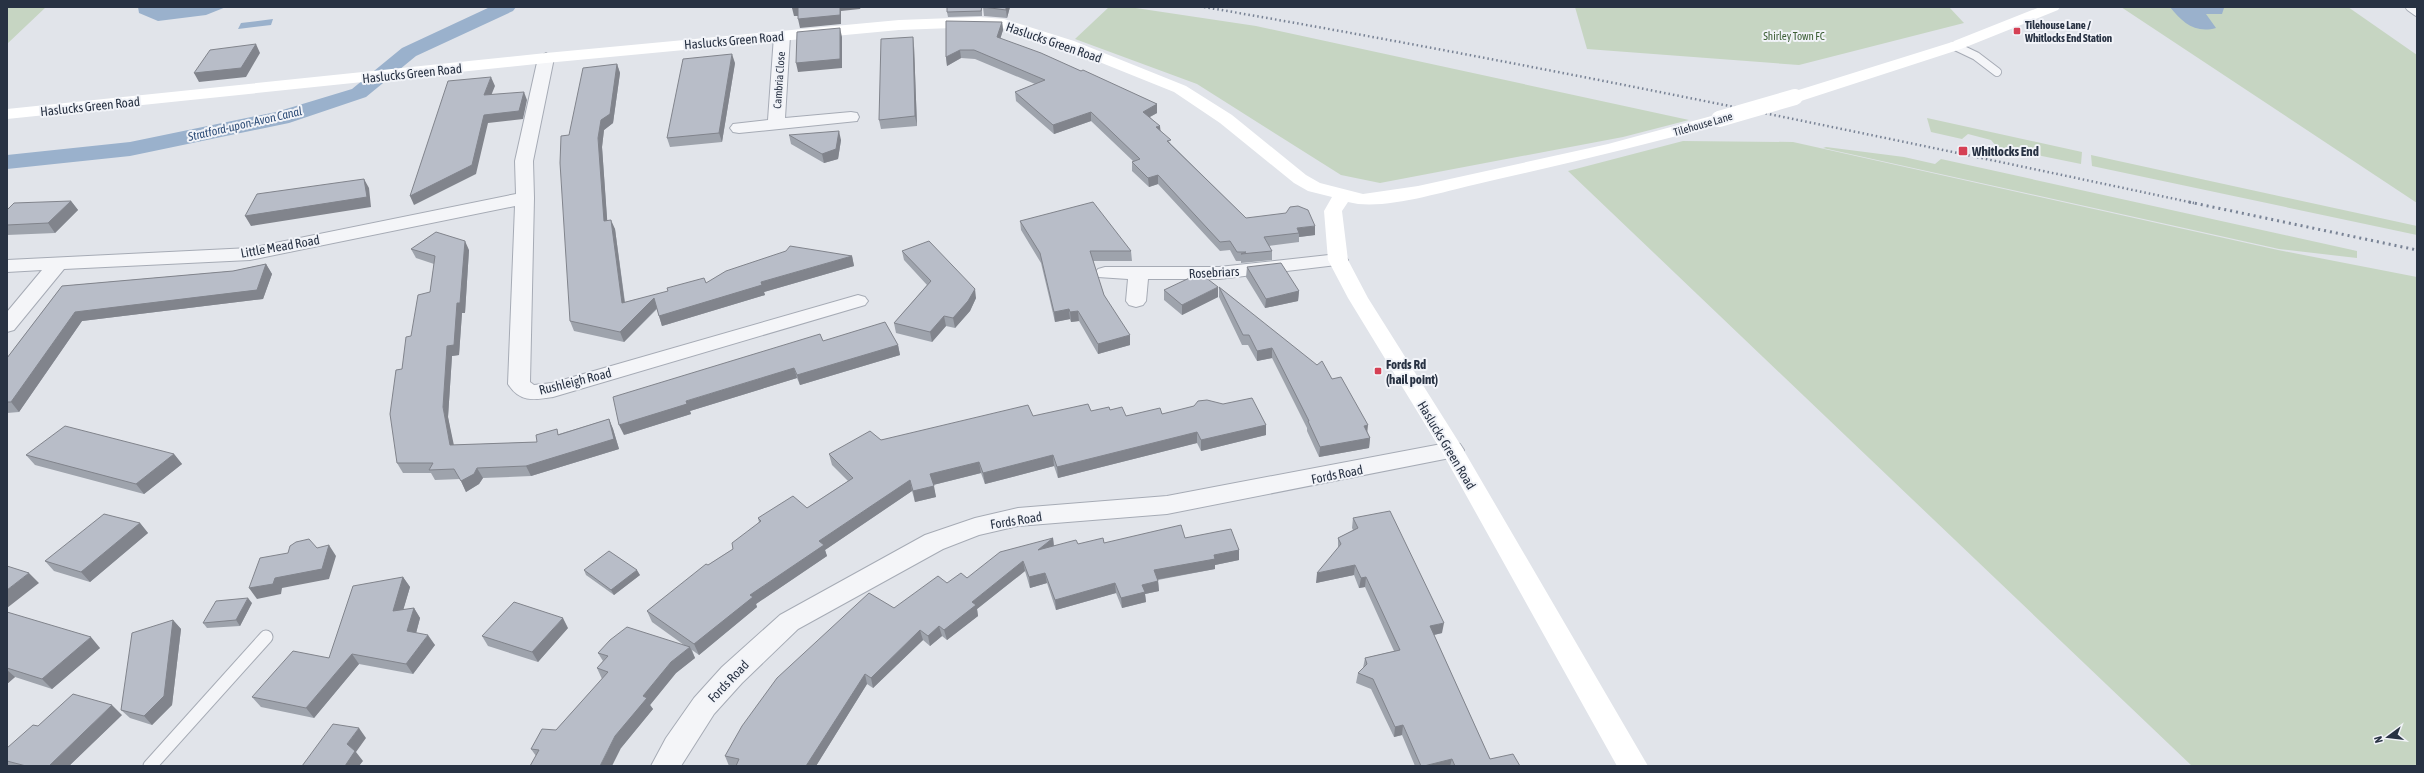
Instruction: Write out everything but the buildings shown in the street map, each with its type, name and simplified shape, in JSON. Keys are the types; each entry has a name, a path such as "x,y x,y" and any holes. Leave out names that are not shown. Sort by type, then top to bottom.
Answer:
{"street":[{"name":"Tilehouse Lane","path":"1342,196 1363,200 1418,192 1611,149 1795,97 1955,46 2053,7"},
{"name":"Haslucks Green Road","path":"7,114 546,58 946,22 1004,24 1031,31 1068,44 1180,89 1226,119 1300,179 1314,187 1342,196 1333,211 1338,260 1358,298 1452,450 1599,710 1633,766"},
{"name":"Cambria Close","path":"776,124 782,36"},
{"name":"Rushleigh Road","path":"546,58 524,161 525,198 519,384 529,393 553,390 858,301"},
{"path":"739,128 851,117"},
{"name":"Little Mead Road","path":"7,266 250,254 525,198"},
{"name":"Rosebriars","path":"1105,273 1219,273 1338,260"},
{"path":"7,325 58,264"},
{"path":"1136,301 1138,273"},
{"name":"Fords Road","path":"666,766 676,747 704,706 732,675 789,622 934,542 975,527 1018,517 1167,505 1452,450"}],"lane":[{"path":"2410,7 2417,12"},
{"path":"1955,46 1976,56 1997,72"},
{"path":"150,766 266,637"}],"green space":[{"path":"7,7 46,7 7,44"},
{"path":"1109,7 1129,7 1256,26 1689,120 1623,137 1380,183 1341,175 1197,84 1075,39"},
{"name":"Shirley Town FC","path":"1575,7 1949,7 1964,23 1799,65 1587,49"},
{"path":"2121,7 2348,7 2417,55 2417,203"},
{"path":"1927,118 2082,152 2081,164 1997,147 1991,140 1968,134 1962,139 1931,132"},
{"path":"1683,141 1793,142 2278,250 2417,277 2417,766 2192,766 1568,171"},
{"path":"1826,147 1904,157 1935,164 1941,159 2357,251 2357,258 2279,249 1823,148"},
{"path":"2091,155 2417,226 2417,235 2092,166"}],"water":[{"path":"138,7 226,7 206,15 158,21 139,13"},
{"path":"2170,7 2224,8 2222,14 2206,14 2216,28 2202,29 2195,28 2184,22"},
{"path":"273,19 271,25 238,29 241,23"}],"waterway":[{"name":"Stratford-upon-Avon Canal","path":"7,162 130,149 281,118 359,93 409,52 506,7"}],"railway":[{"path":"1204,7 1452,52 1700,100 2194,203"},
{"path":"2189,202 2417,250"}],"place":[{"name":"Tilehouse Lane / Whitlocks End Station","path":"2017,31"},
{"name":"Whitlocks End","path":"1963,151"},
{"name":"Fords Rd (hail point)","path":"1378,371"}]}
